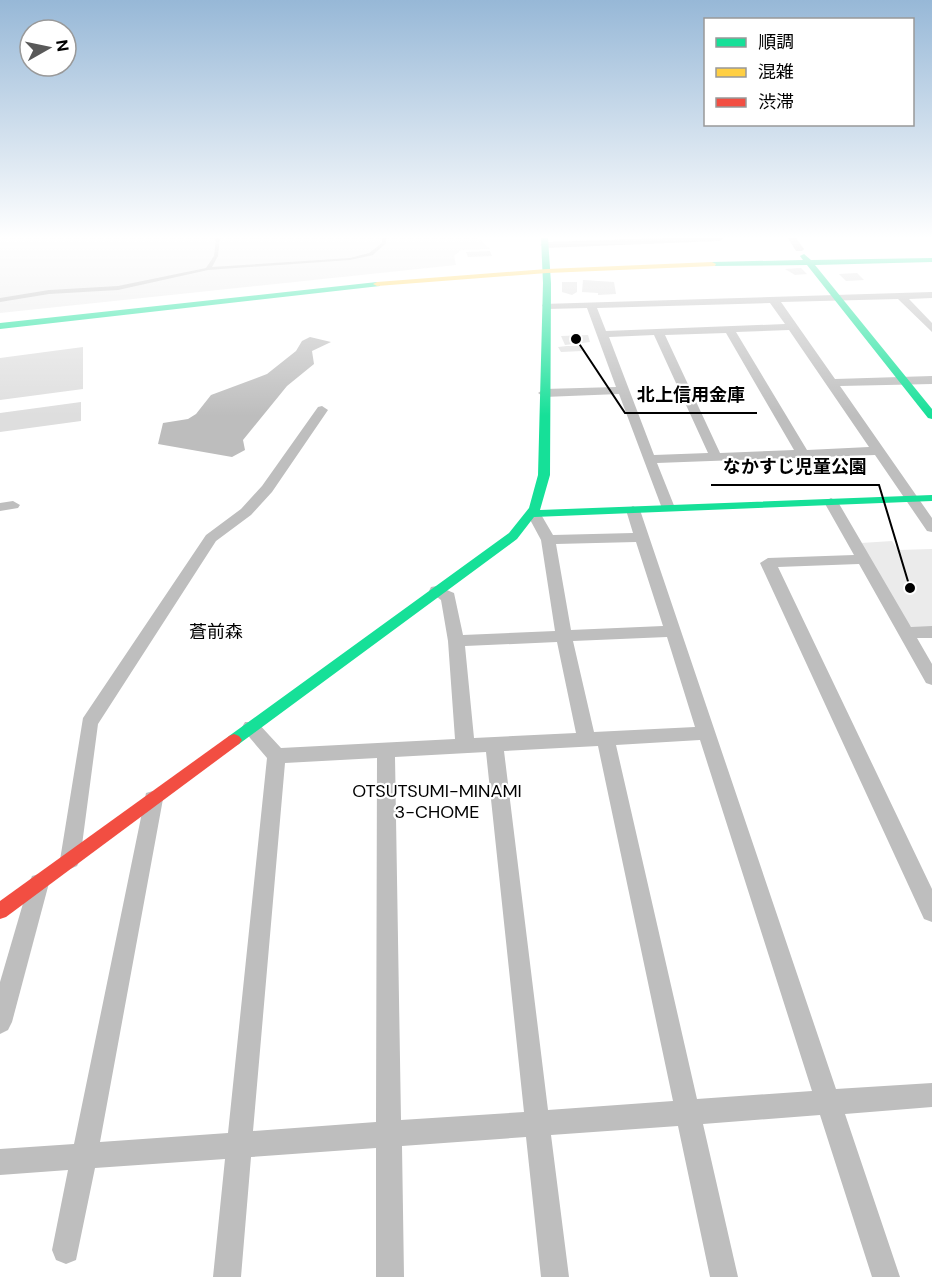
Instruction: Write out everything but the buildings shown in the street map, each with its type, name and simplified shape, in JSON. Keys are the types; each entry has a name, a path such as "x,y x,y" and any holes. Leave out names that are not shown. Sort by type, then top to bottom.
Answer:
{"main road":[{"path":"0,320 195,298"},
{"path":"0,326 241,298"},
{"path":"0,911 513,536 534,514 542,495 544,475 547,298"},
{"path":"837,298 932,416"},
{"path":"534,514 932,498"}],"street":[{"path":"547,306 818,298"},
{"path":"903,298 930,325"},
{"path":"773,299 932,528"},
{"path":"591,305 668,508"},
{"path":"601,334 793,327"},
{"path":"729,329 803,454"},
{"path":"657,332 716,457"},
{"path":"831,383 932,380"},
{"path":"544,393 622,390"},
{"path":"70,860 89,723 211,538 246,512 267,489 322,410"},
{"path":"648,459 878,451"},
{"path":"831,502 932,679"},
{"path":"633,510 886,1277"},
{"path":"534,514 548,540 564,636 596,738 688,1112 724,1277"},
{"path":"548,540 642,537"},
{"path":"864,559 768,563 932,912"},
{"path":"437,591 448,597 456,641 465,746"},
{"path":"456,641 673,631"},
{"path":"906,633 932,632"},
{"path":"227,1277 276,756 251,727"},
{"path":"276,756 706,733"},
{"path":"494,744 555,1277"},
{"path":"386,750 390,1277"},
{"path":"66,1250 153,799"},
{"path":"0,1022 39,883"},
{"path":"0,1162 932,1095"}],"shaded area":[{"path":"0,298 146,298 0,313"},
{"path":"310,337 331,342 312,351 314,364 287,386 243,440 245,450 232,457 158,444 163,423 188,419 196,414 211,395 267,374 296,351 302,341"},
{"path":"892,541 898,550 932,549 932,628 917,629 909,626 861,543"}],"traffic: fast":[{"path":"0,326 255,298"},
{"path":"234,740 513,536 535,509 544,475 547,298"},
{"path":"837,298 932,416"},
{"path":"534,514 932,498"}],"traffic: jam":[{"path":"0,911 234,740"}],"place":[{"name":"北上信用金庫","path":"576,339"},
{"name":"なかすじ児童公園","path":"910,588"}],"district":[{"name":"蒼前森","path":"216,632"},
{"name":"OTSUTSUMI-MINAMI 3-CHOME","path":"437,801"}]}
